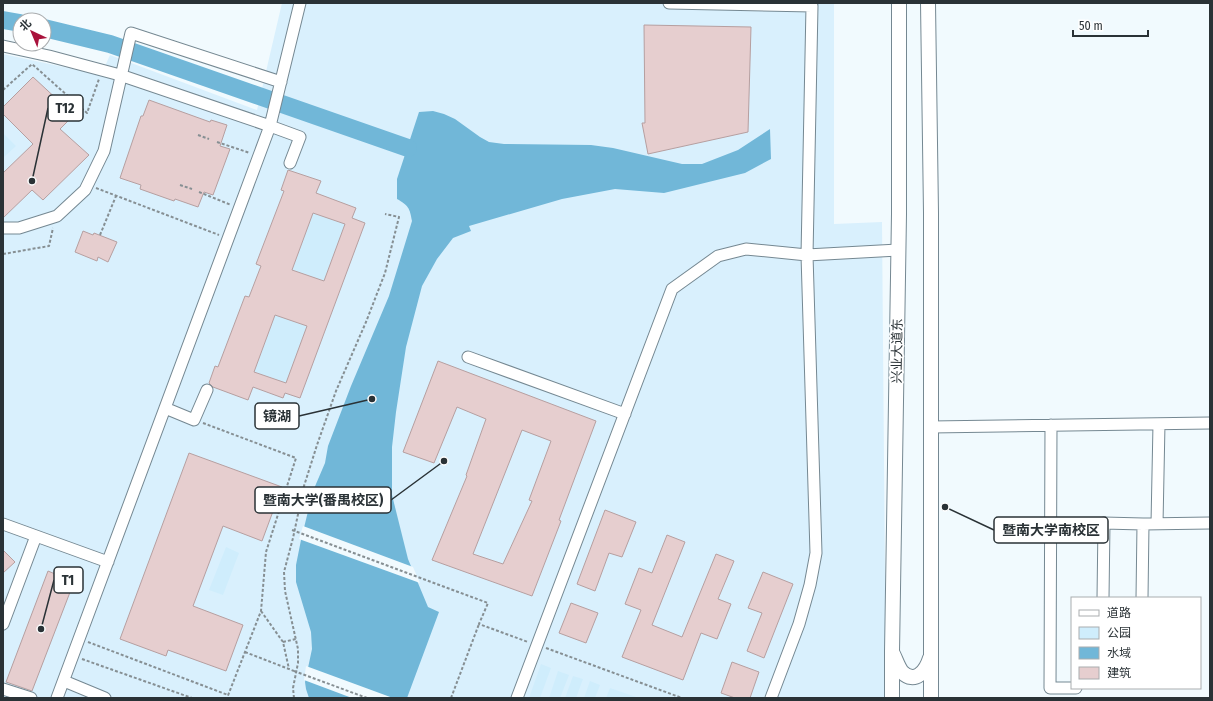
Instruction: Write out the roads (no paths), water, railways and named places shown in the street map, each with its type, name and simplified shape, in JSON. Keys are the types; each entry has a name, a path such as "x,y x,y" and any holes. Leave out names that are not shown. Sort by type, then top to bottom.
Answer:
{"main road":[{"name":"兴业大道东","path":"892,698 899,214 899,3"},
{"path":"928,3 932,213 931,698"},
{"path":"892,652 901,671 909,676 914,676 926,669 931,652"}],"street":[{"path":"58,698 272,121 300,3"},
{"path":"669,3 812,4 807,255 816,553 810,584 798,624 771,698"},
{"path":"3,228 19,228 57,216 85,190 104,151 120,75 131,33 281,82"},
{"path":"3,46 49,56 120,75 272,121 300,137 290,163"},
{"path":"517,698 672,289 718,256 746,249 807,255 898,250"},
{"path":"468,357 624,414"},
{"path":"165,408 194,420 207,390"},
{"path":"931,427 1210,423"},
{"path":"1157,524 1159,424"},
{"path":"1051,425 1050,688 1071,688"},
{"path":"1103,597 1104,524 1210,523"},
{"path":"3,524 108,562"},
{"path":"1142,597 1143,524"},
{"path":"3,624 36,536"},
{"path":"64,681 105,698"},
{"path":"3,689 31,698"}],"water":[{"path":"433,111 455,119 489,142 504,144 591,145 613,148 682,164 702,164 738,150 770,129 771,159 745,173 664,193 615,189 562,199 469,226 471,231 453,238 437,259 422,286 406,347 392,447 392,495 408,559 428,607 439,612 407,698 309,698 305,682 312,649 311,632 296,582 296,565 301,540 313,491 325,463 328,446 351,386 389,296 412,221 408,207 397,199 397,179 419,112"}],"waterway":[{"path":"3,20 12,22"},
{"path":"52,30 110,44 408,148"}],"place":[{"name":"T12","path":"32,181"},
{"name":"镜湖","path":"372,399"},
{"name":"暨南大学(番禺校区)","path":"444,461"},
{"name":"暨南大学南校区","path":"945,507"},
{"name":"T1","path":"41,629"}]}
